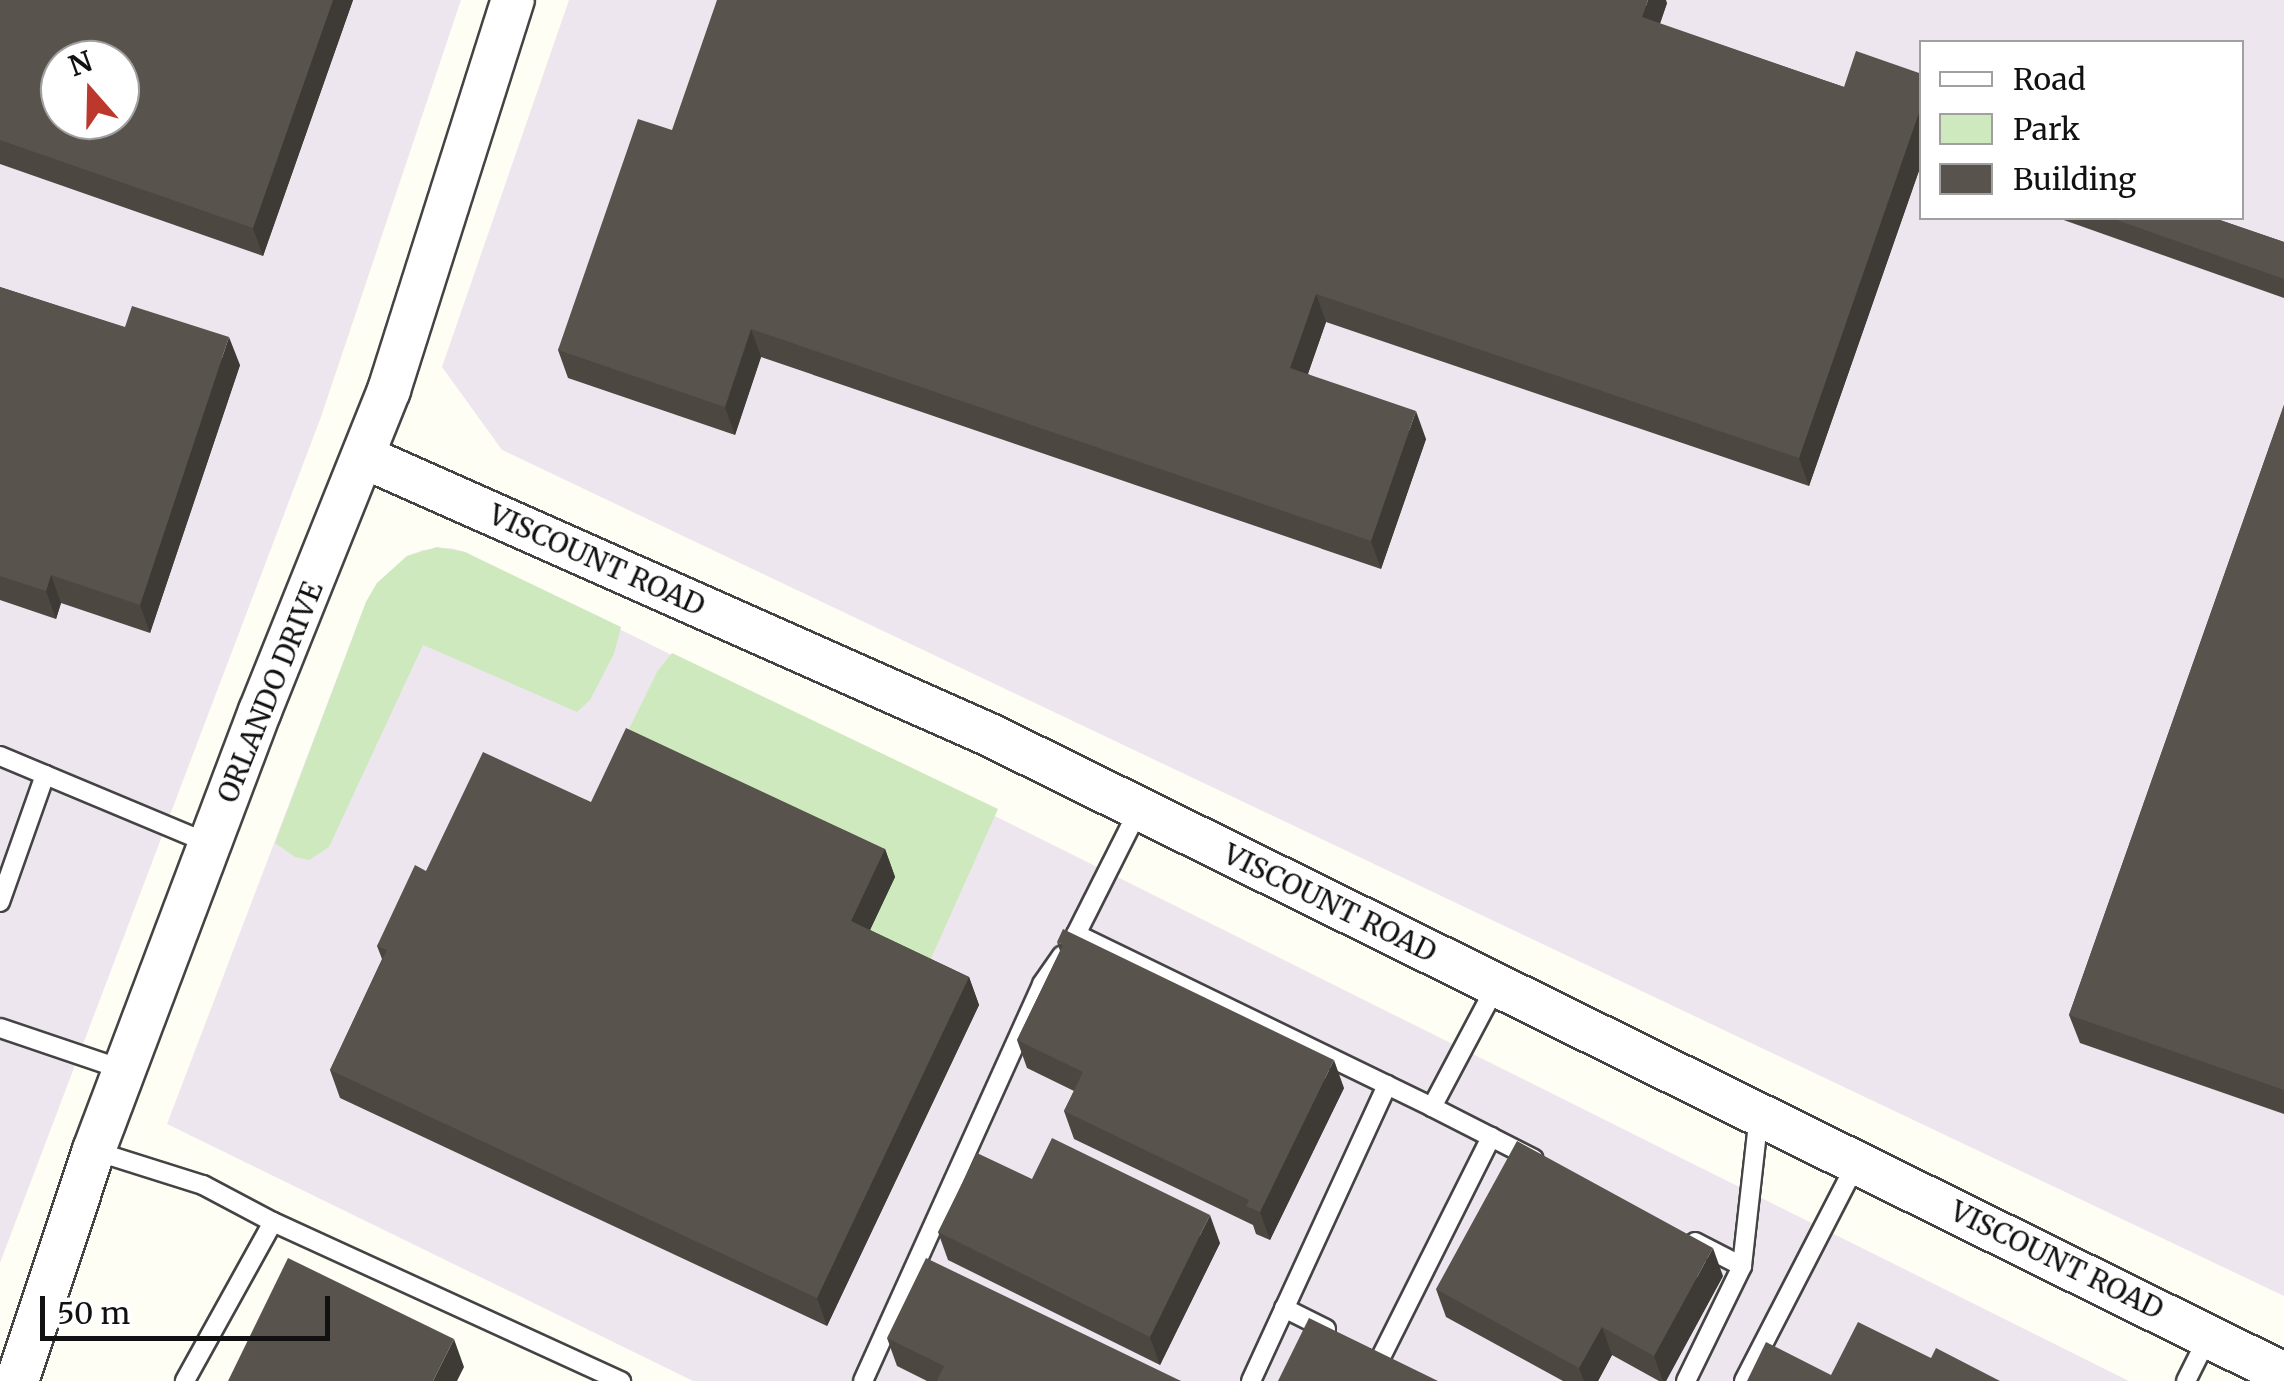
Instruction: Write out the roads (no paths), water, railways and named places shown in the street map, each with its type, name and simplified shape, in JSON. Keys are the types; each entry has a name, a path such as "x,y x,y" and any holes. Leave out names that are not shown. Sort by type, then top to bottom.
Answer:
{"street":[{"name":"ORLANDO DRIVE","path":"17,1381 124,1070 364,457 513,0"},
{"name":"VISCOUNT ROAD","path":"364,457 992,736 2284,1374"}],"lane":[{"path":"0,756 210,844"},
{"path":"0,902 45,775"},
{"path":"863,1381 1042,984 1076,934 1138,809"},
{"path":"1076,934 1558,1172"},
{"path":"1432,1107 1496,985"},
{"path":"0,1028 124,1070"},
{"path":"1250,1381 1387,1086"},
{"path":"1686,1381 1742,1266 1759,1115"},
{"path":"1366,1348 1491,1137"},
{"path":"94,1150 203,1185 274,1222 621,1381"},
{"path":"1744,1381 1857,1162"},
{"path":"185,1381 274,1222"},
{"path":"1675,1231 1742,1266"},
{"path":"1284,1308 1400,1364"},
{"path":"2186,1381 2209,1335"}]}
